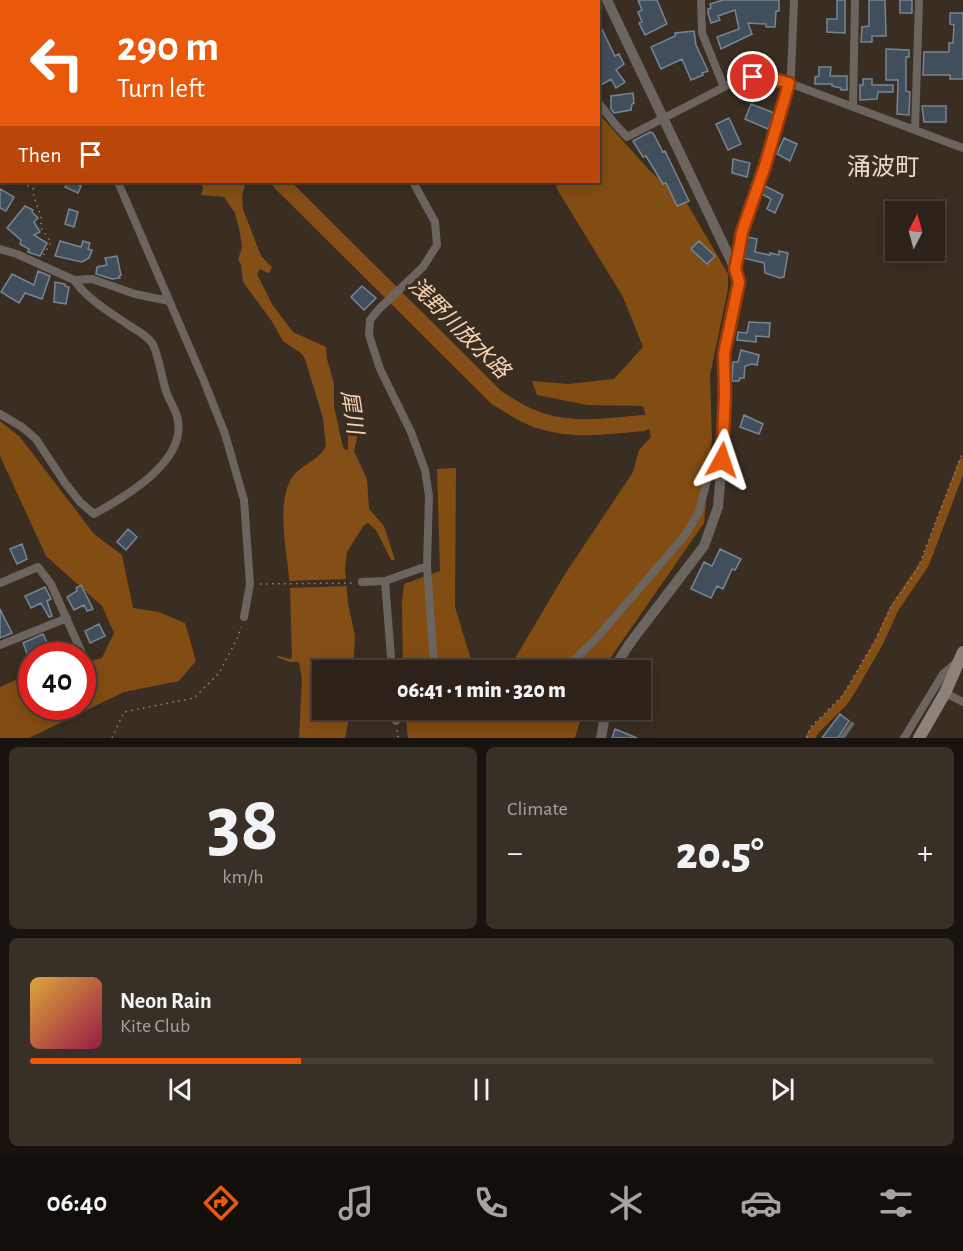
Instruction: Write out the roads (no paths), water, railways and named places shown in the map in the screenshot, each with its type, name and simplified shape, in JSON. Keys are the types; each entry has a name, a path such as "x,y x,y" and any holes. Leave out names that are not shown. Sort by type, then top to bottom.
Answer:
{"main road":[{"path":"919,738 945,693 961,656"}],"street":[{"path":"607,0 735,269 739,282 724,354 724,437 718,507 705,546 619,660"},
{"path":"735,269 742,232 765,166 791,75 794,0"},
{"path":"853,107 855,0"},
{"path":"915,130 919,0"},
{"path":"703,1 702,33 724,87"},
{"path":"600,105 627,137 724,87 753,77 770,78 961,145"},
{"path":"118,183 225,434 244,500 250,584 244,617"},
{"path":"414,183 435,222 437,245 423,267 370,320 369,335 380,369 411,432 425,471 429,496 427,566 435,660"},
{"path":"0,249 17,254 74,280 92,279 135,294 169,301"},
{"path":"0,414 36,438 70,489 94,514 120,499 162,466 173,450 178,421 166,392 152,344 137,330 84,294 74,280"},
{"path":"574,660 594,641 686,534 699,511 724,437"},
{"path":"362,582 385,581 427,566"},
{"path":"0,583 38,567 51,584 77,642"},
{"path":"385,581 391,660"},
{"path":"0,645 67,618"},
{"path":"904,738 943,674 961,656"},
{"path":"945,693 963,702"},
{"path":"601,738 604,720"}],"lane":[{"path":"843,738 852,724"}],"waterway":[{"name":"浅野川放水路","path":"281,183 497,398 526,415 554,424 583,427 643,423"},
{"path":"810,738 844,701 879,642 894,609 925,563 963,462"}],"district":[{"name":"涌波町","path":"883,168"}],"water label":[{"name":"犀川","path":"352,412"}]}
